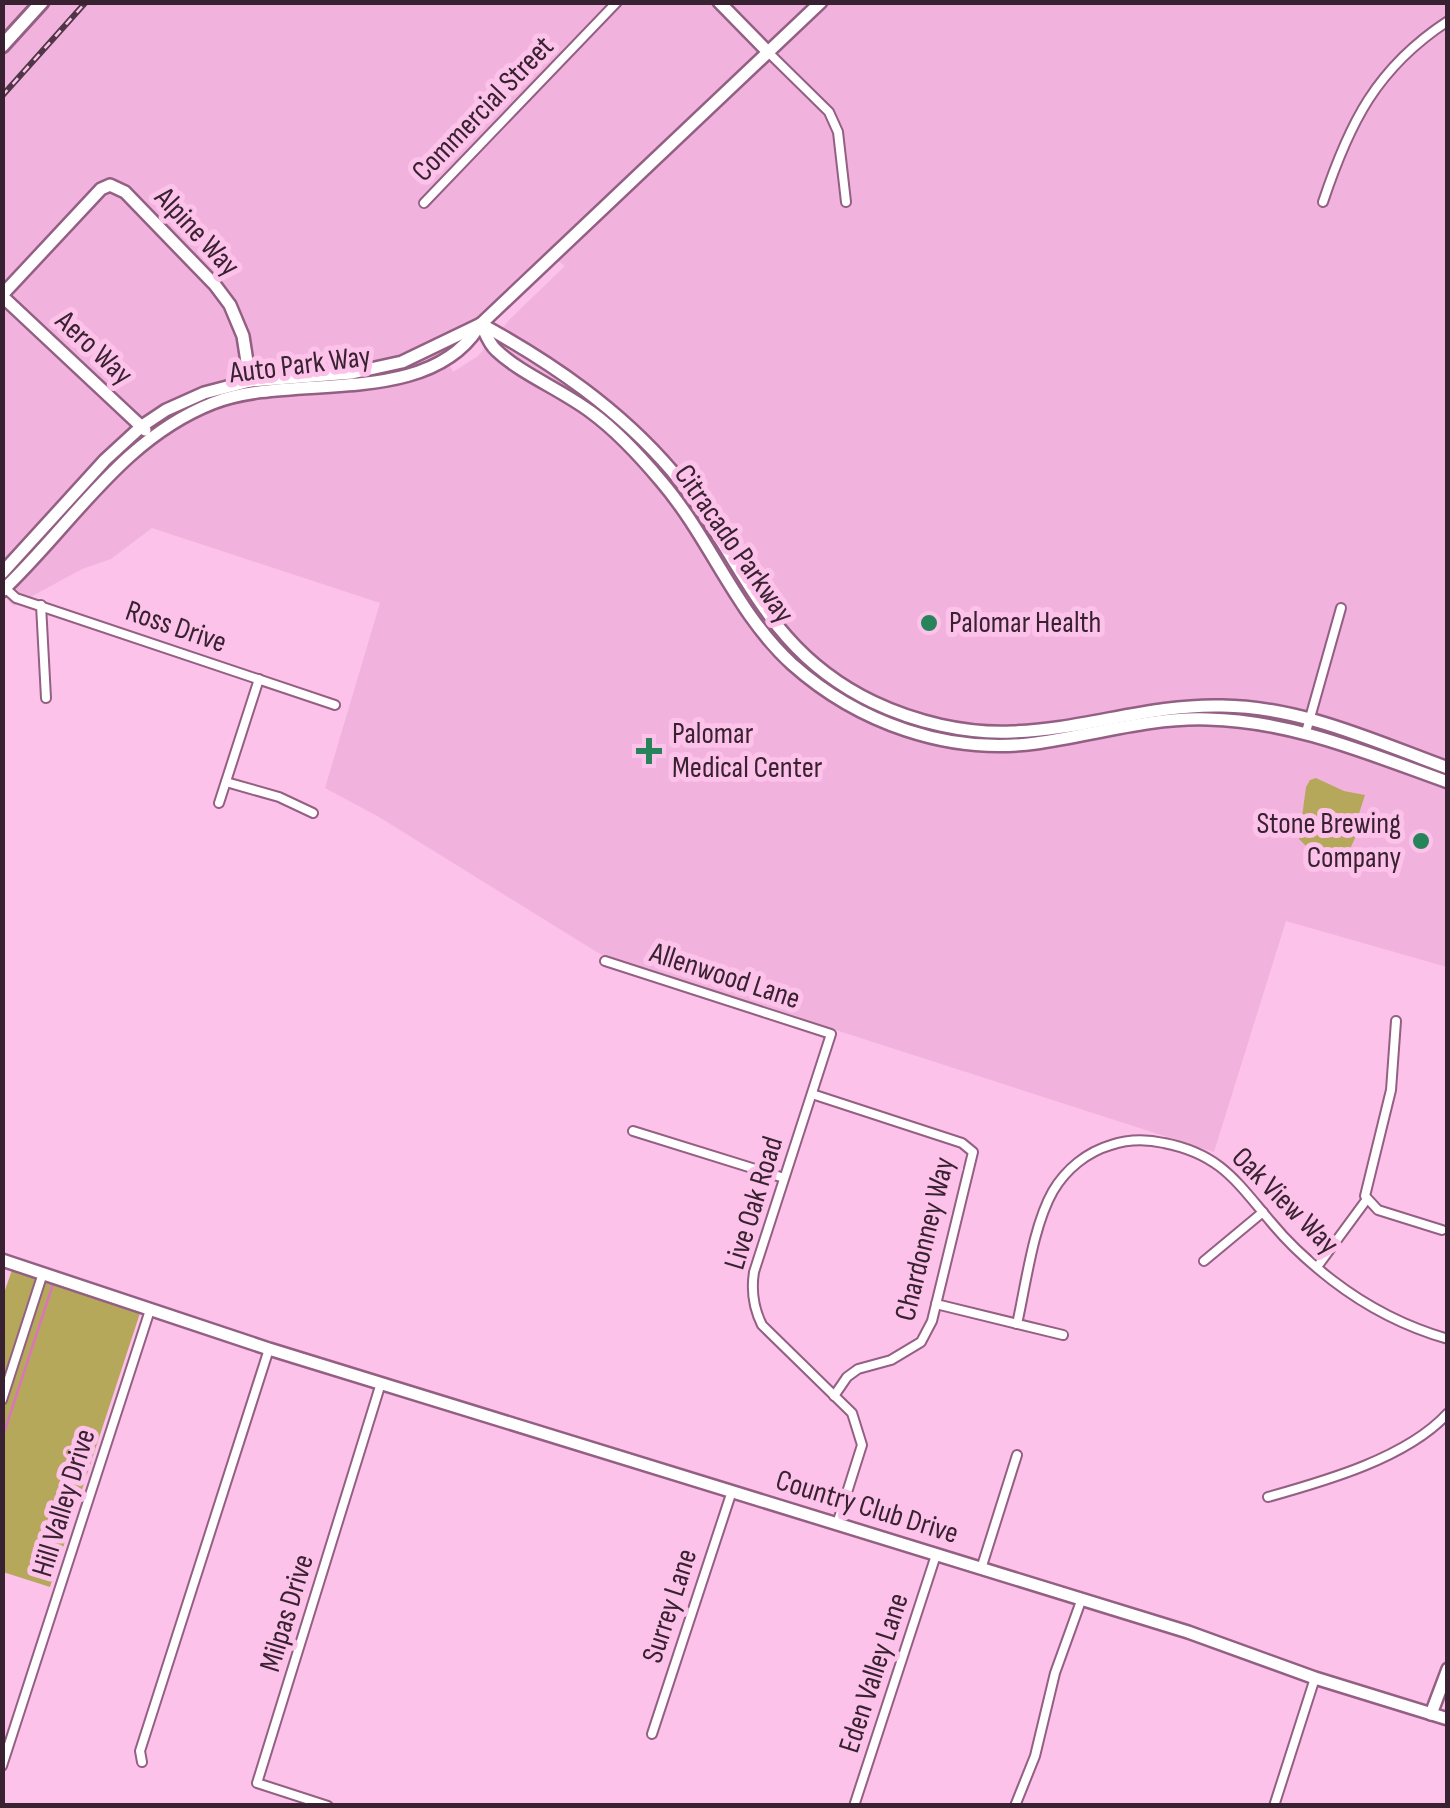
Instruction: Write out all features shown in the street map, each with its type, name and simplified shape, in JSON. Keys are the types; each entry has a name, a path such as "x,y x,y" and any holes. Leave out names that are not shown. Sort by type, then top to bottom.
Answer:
{"main road":[{"path":"2,46 42,2"},
{"path":"719,2 768,52"},
{"name":"Auto Park Way","path":"4,590 127,457 183,416 218,401 252,393 370,384 403,376 456,353 467,345 481,324 821,2"},
{"name":"Alpine Way","path":"2,296 101,188 110,185 125,192 216,284 240,326 250,381"},
{"name":"Aero Way","path":"2,296 151,437"},
{"name":"Auto Park Way","path":"2,573 105,460 166,410 204,393 250,381 375,370 402,362 481,324"},
{"name":"Citracado Parkway","path":"481,324 585,389 636,434 683,486 782,634 820,670 872,702 939,725 1012,732 1178,706 1243,706 1310,718 1448,768"},
{"name":"Citracado Parkway","path":"481,324 494,349 591,412 643,461 686,513 750,616 782,654 816,684 873,718 917,734 982,745 1032,744 1202,718 1264,723 1306,732 1448,782"},
{"name":"Country Club Drive","path":"2,1260 269,1349 1241,1650 1315,1678 1448,1719"},
{"path":"1431,1714 1448,1669"},
{"path":"1440,1688 1448,1705"}],"street":[{"name":"Commercial Street","path":"424,203 617,2"},
{"path":"1323,202 1342,145 1366,99 1424,36 1448,21"},
{"path":"768,52 829,112 838,132 846,202"},
{"name":"Ross Drive","path":"4,590 16,598 335,705"},
{"path":"41,605 46,698"},
{"path":"1306,732 1342,608"},
{"path":"219,803 259,679"},
{"path":"226,782 280,797 312,813"},
{"name":"Allenwood Lane","path":"606,961 832,1034"},
{"path":"1396,1021 1390,1090 1364,1189 1367,1199 1378,1210 1442,1230"},
{"name":"Live Oak Road","path":"832,1034 752,1286 762,1325 852,1413 862,1444 836,1525"},
{"name":"Chardonney Way","path":"812,1094 962,1143 973,1152 932,1321 921,1342 890,1360 858,1369 834,1396"},
{"path":"634,1130 784,1178"},
{"name":"Oak View Way","path":"1016,1324 1045,1209 1054,1190 1080,1159 1102,1147 1139,1140 1189,1148 1213,1159 1316,1267 1369,1306 1415,1329 1448,1339"},
{"path":"1316,1267 1367,1199"},
{"path":"1204,1261 1263,1212"},
{"path":"2,1400 43,1273"},
{"path":"936,1304 1063,1336"},
{"name":"Hill Valley Drive","path":"2,1766 150,1310"},
{"path":"142,1762 140,1751 269,1349"},
{"name":"Milpas Drive","path":"328,1806 256,1783 381,1383"},
{"path":"1268,1498 1368,1463 1406,1444 1448,1413"},
{"path":"981,1569 1017,1456"},
{"name":"Surrey Lane","path":"652,1734 732,1491"},
{"name":"Eden Valley Lane","path":"854,1806 936,1555"},
{"path":"1015,1806 1035,1756 1054,1673 1082,1601"},
{"path":"1274,1806 1315,1678"}],"shaded area":[{"path":"2,3 1447,3 1447,967 1286,921 1214,1152 600,954 379,817 325,788 380,603 152,528 111,559 82,569 14,606 2,594","holes":["554,258 565,266 478,356 453,372 444,354"]},
{"path":"1316,778 1344,791 1365,795 1356,823 1360,827 1346,858 1306,846 1299,839 1306,787"},
{"path":"14,1264 142,1307 50,1587 3,1572 2,1299"}],"waterway":[{"path":"2,1439 53,1284"}],"railway":[{"path":"2,96 86,2"}],"place":[{"name":"Palomar Health","path":"929,623"},
{"name":"Palomar Medical Center","path":"649,751"},
{"name":"Stone Brewing Company","path":"1421,841"}]}
